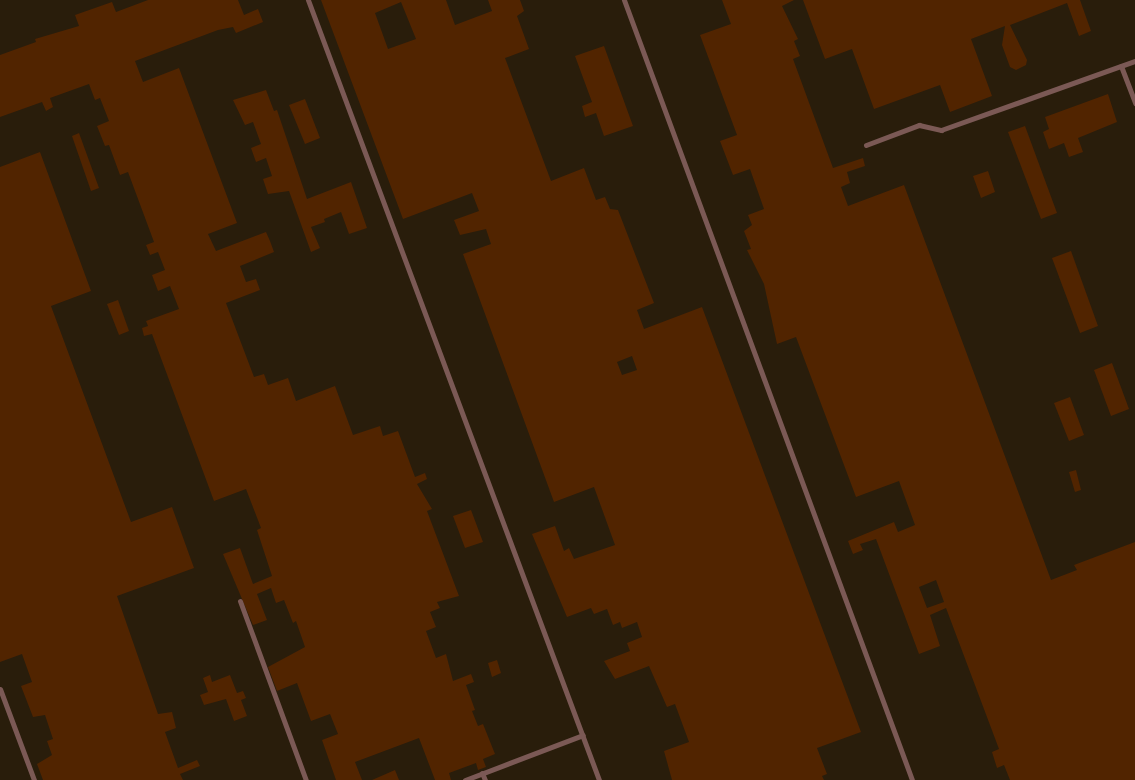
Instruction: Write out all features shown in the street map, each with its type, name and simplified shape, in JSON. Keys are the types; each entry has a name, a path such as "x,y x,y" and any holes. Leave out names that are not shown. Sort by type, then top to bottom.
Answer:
{"lane":[{"path":"308,0 599,780"},
{"path":"624,0 912,780"},
{"path":"866,145 919,125 941,130 1135,61"},
{"path":"1121,66 1135,103"},
{"path":"240,601 306,780"},
{"path":"0,689 34,780"},
{"path":"465,780 583,735"},
{"path":"482,774 485,780"}],"building":[{"path":"148,0 238,0 244,15 258,9 263,22 236,33 233,27 218,30 135,61 143,82 179,68 237,223 208,234 216,251 266,232 270,241 274,252 240,266 246,282 256,279 260,290 226,303 254,377 264,374 268,385 288,378 296,401 335,386 353,435 380,426 383,436 398,431 415,477 425,473 427,479 417,484 432,509 427,511 459,596 437,602 440,608 430,612 436,627 426,631 436,658 446,654 453,681 471,674 474,682 466,685 475,710 472,711 478,726 483,724 495,754 483,759 486,767 478,770 476,763 449,773 451,780 435,780 419,738 355,762 362,780 336,780 322,740 338,734 330,714 311,721 297,683 277,691 268,667 305,647 296,621 293,623 284,600 276,603 271,588 257,594 267,620 253,625 223,554 240,548 253,584 272,576 257,530 261,528 246,489 214,501 152,334 144,336 142,328 148,326 146,321 179,309 170,286 158,291 152,275 165,270 158,252 150,255 146,245 154,242 128,172 120,175 109,145 105,146 97,126 109,121 100,98 95,100 89,84 50,98 53,107 46,111 42,102 0,117 0,55 36,42 35,39 79,26 75,15 112,2 116,12"},
{"path":"321,0 446,0 455,25 492,11 488,0 520,0 524,11 517,16 529,49 505,58 551,181 584,168 596,200 605,197 610,209 618,210 654,303 637,310 644,329 702,307 861,732 817,748 827,774 822,776 824,780 672,780 664,751 689,742 675,704 667,707 649,666 615,679 604,661 630,651 627,643 642,637 637,622 622,628 620,622 613,625 607,609 594,614 591,608 567,617 532,534 555,526 564,551 569,548 574,559 615,545 594,487 554,502 463,254 491,244 486,229 460,235 454,220 479,211 472,193 403,219","holes":["401,2 416,39 388,49 375,13","632,356 637,370 622,375 617,362"]},
{"path":"722,0 794,0 782,6 798,39 794,41 800,56 793,59 833,168 863,158 865,166 847,172 850,183 841,187 848,206 904,185 1051,580 1077,570 1074,565 1135,542 1135,780 1010,780 1004,765 997,768 992,752 999,749 946,608 930,615 940,646 919,654 876,539 860,544 863,550 853,554 848,541 894,522 898,532 915,525 899,481 856,497 796,337 777,344 764,284 747,250 751,249 744,231 752,225 748,215 764,209 750,169 733,175 720,141 737,135 700,35 731,24","holes":["936,580 944,602 927,608 919,587"]},
{"path":"803,0 1080,0 1091,31 1079,36 1067,3 1010,25 1027,60 1026,65 1016,70 1010,67 1002,45 1005,26 971,39 992,96 950,112 940,85 874,109 852,49 825,59"},
{"path":"604,46 633,126 604,136 596,113 585,117 582,106 592,102 575,56"},
{"path":"266,90 274,111 277,110 307,199 351,182 367,228 349,234 341,212 324,219 325,222 311,227 320,248 311,252 289,191 268,194 263,179 272,176 266,158 256,162 251,148 261,144 253,122 245,125 233,100"},
{"path":"1108,94 1117,122 1078,138 1083,152 1069,157 1064,143 1049,149 1043,132 1049,129 1045,117"},
{"path":"305,99 320,138 305,144 289,105"},
{"path":"1025,126 1057,213 1041,219 1008,132"},
{"path":"79,133 99,188 91,191 72,136"},
{"path":"40,152 91,291 51,306 131,522 172,507 194,568 117,596 158,714 172,712 176,728 165,732 178,768 197,760 200,766 180,774 183,780 43,780 37,764 52,755 47,741 53,739 45,715 33,717 21,686 32,682 22,654 0,662 0,167"},
{"path":"988,171 995,192 981,198 973,176"},
{"path":"1071,251 1098,326 1080,333 1052,258"},
{"path":"118,300 129,331 119,335 107,304"},
{"path":"1112,363 1129,409 1111,416 1094,370"},
{"path":"1070,397 1084,435 1069,441 1054,403"},
{"path":"1076,470 1081,490 1075,492 1069,472"},
{"path":"471,510 483,542 465,548 453,516"},
{"path":"497,660 501,673 492,677 488,663"},
{"path":"210,675 212,682 230,675 237,693 243,691 246,698 241,700 247,716 234,721 226,699 204,705 200,695 208,692 203,678"},
{"path":"395,770 399,780 372,780"}]}
